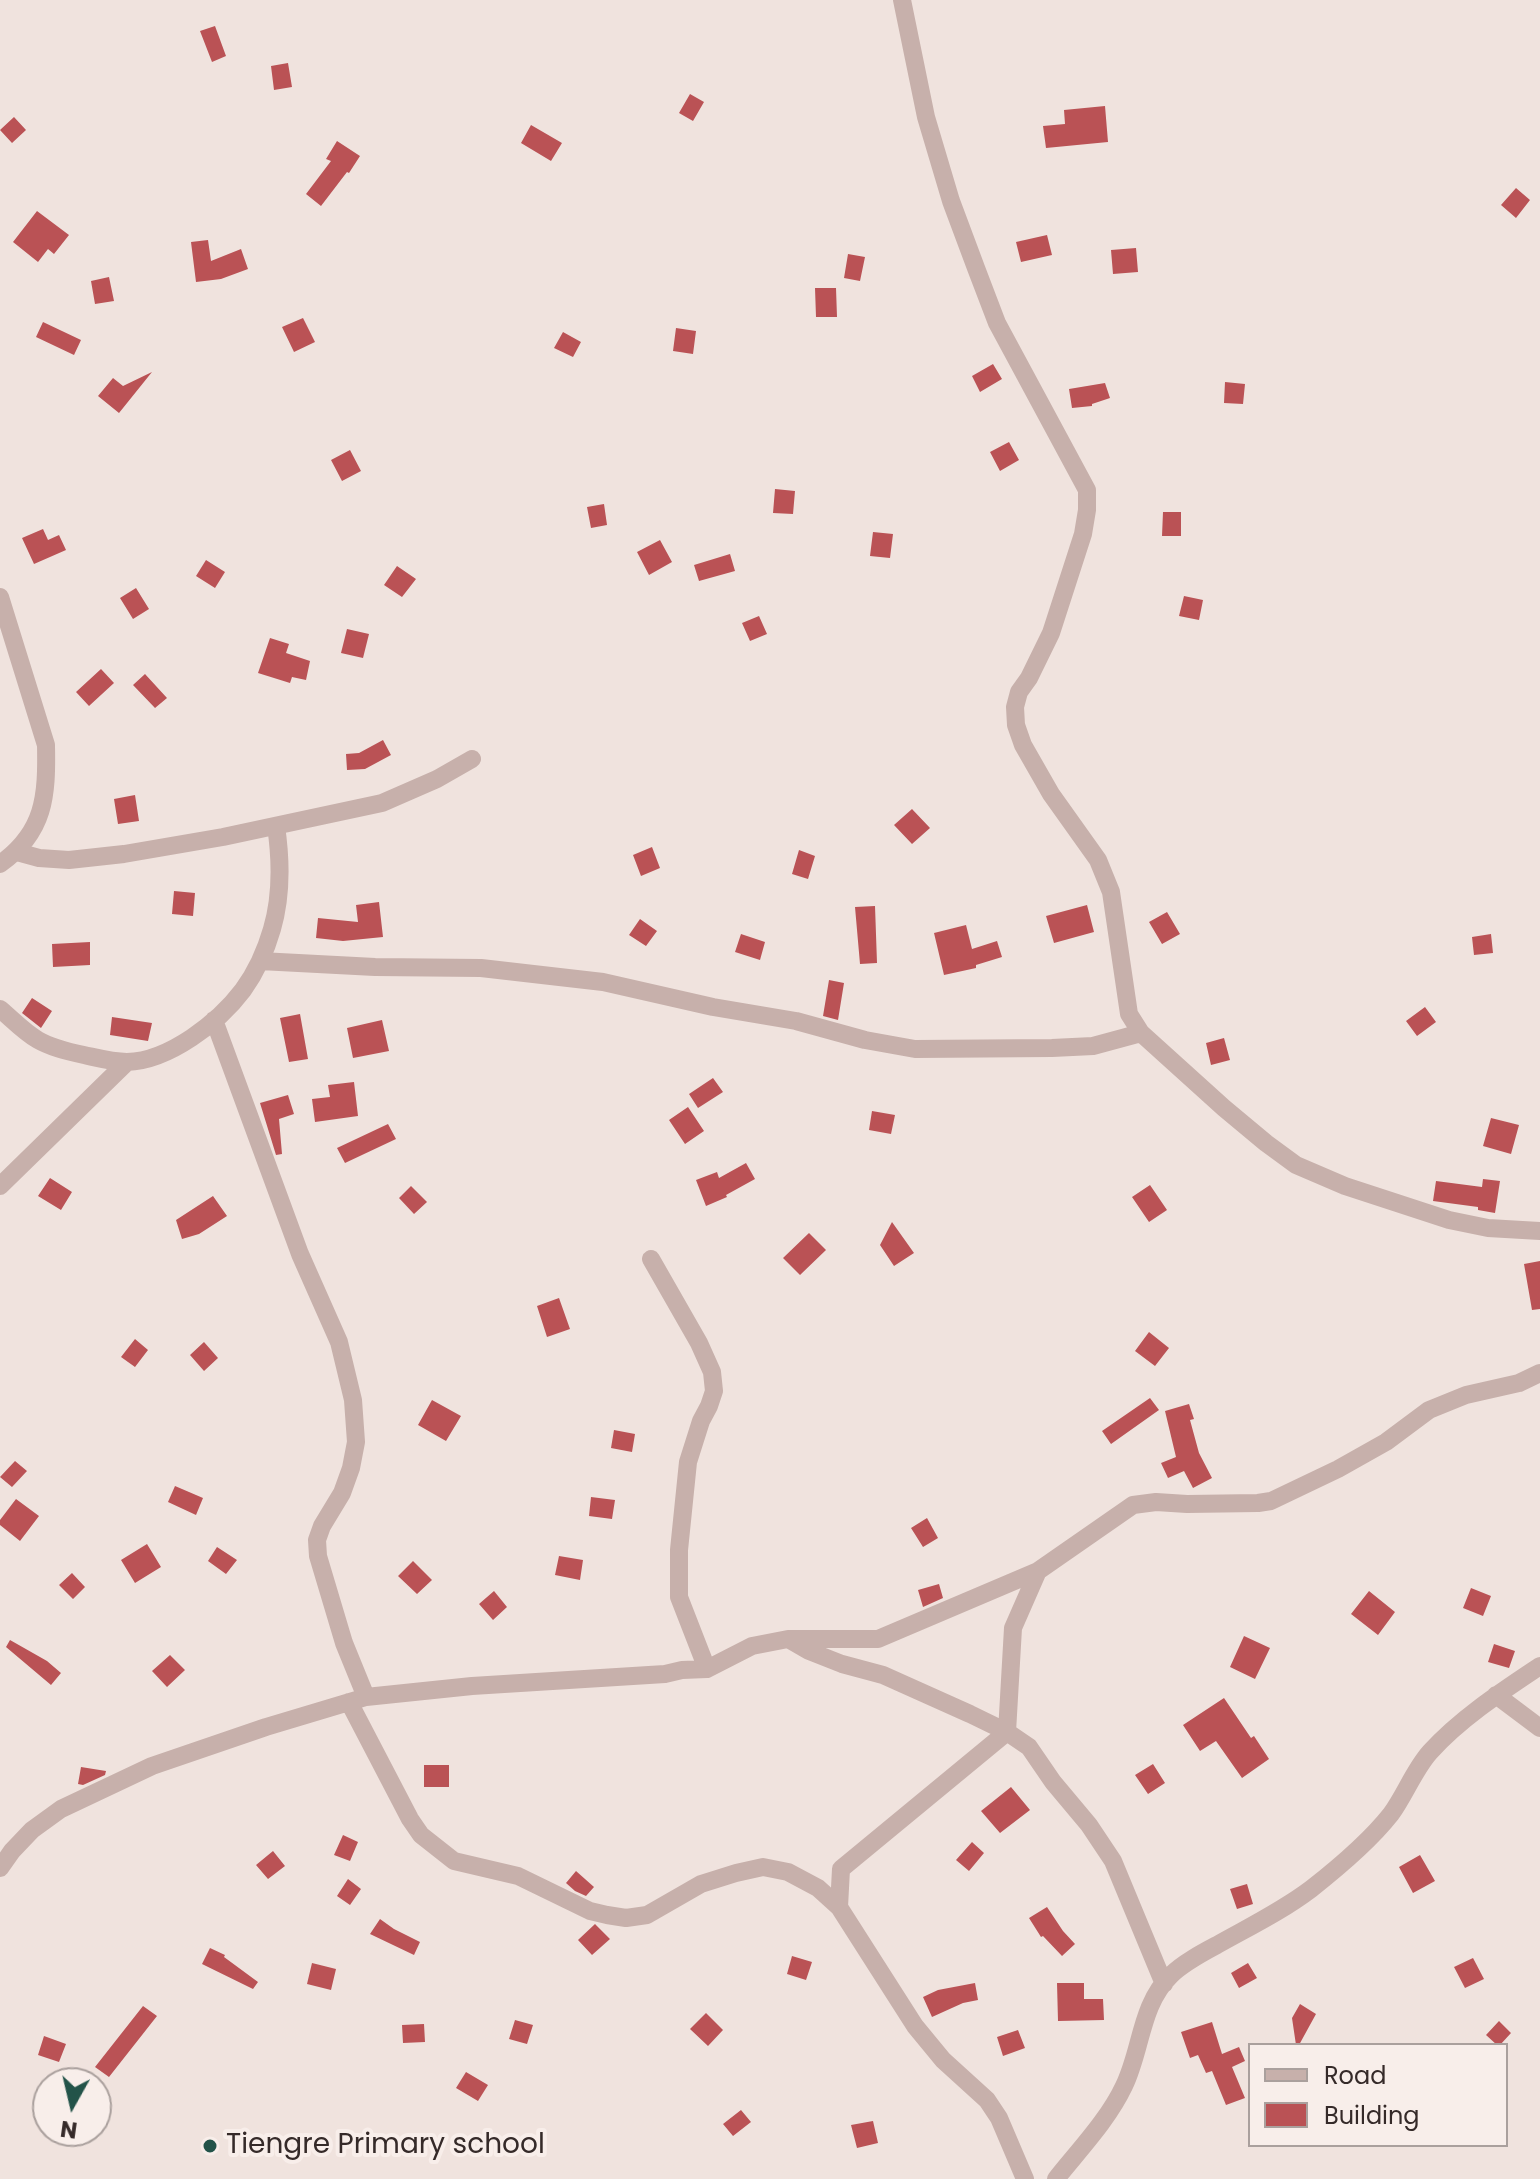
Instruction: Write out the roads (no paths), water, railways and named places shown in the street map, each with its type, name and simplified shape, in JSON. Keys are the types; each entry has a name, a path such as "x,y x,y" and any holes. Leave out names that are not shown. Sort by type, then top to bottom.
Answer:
{"street":[{"path":"902,0 926,117 951,201 976,268 997,323 1087,490 1083,534 1051,633 1019,692 1015,707 1016,725 1023,745 1051,794 1098,860 1111,892 1129,1014 1141,1033 1224,1108 1296,1165 1345,1186 1449,1220 1488,1228 1540,1231"},
{"path":"0,597 46,745 44,800 34,829 17,852 0,864"},
{"path":"17,852 39,858 69,860 124,854 276,826 382,803 437,779 472,759"},
{"path":"0,1009 37,1039 67,1051 127,1062 159,1055 183,1043 214,1020 243,990 260,961 272,929 279,895 276,826"},
{"path":"260,961 481,968 603,982 915,1049 1093,1046 1141,1033"},
{"path":"214,1020 300,1254 339,1342 353,1400 356,1442 342,1493 317,1540 318,1556 357,1699 410,1819 421,1835 454,1861 518,1876 590,1911 626,1918 647,1915 701,1884 763,1867 788,1872 818,1888 839,1907 915,2026 943,2060 987,2100 999,2118 1025,2179"},
{"path":"0,1186 127,1062"},
{"path":"651,1259 712,1372 714,1391 688,1462 679,1550 679,1597 707,1669"},
{"path":"0,1868 32,1830 61,1809 152,1766 266,1727 357,1699 472,1686 665,1674 707,1669 752,1646 788,1639 878,1639 1038,1571 1133,1505 1271,1501 1386,1442 1429,1410 1466,1395 1519,1383 1540,1373"},
{"path":"839,1907 841,1869 1007,1732 1013,1628 1038,1571"},
{"path":"788,1639 842,1664 883,1675 1007,1732 1029,1747 1113,1861 1164,1984"},
{"path":"1056,2179 1124,2087 1154,1996 1172,1974 1310,1890 1369,1838 1391,1813 1427,1756 1446,1735 1496,1695 1540,1666"},
{"path":"1496,1695 1540,1728"}],"place":[{"name":"Tiengre Primary school","path":"210,2146"}]}
